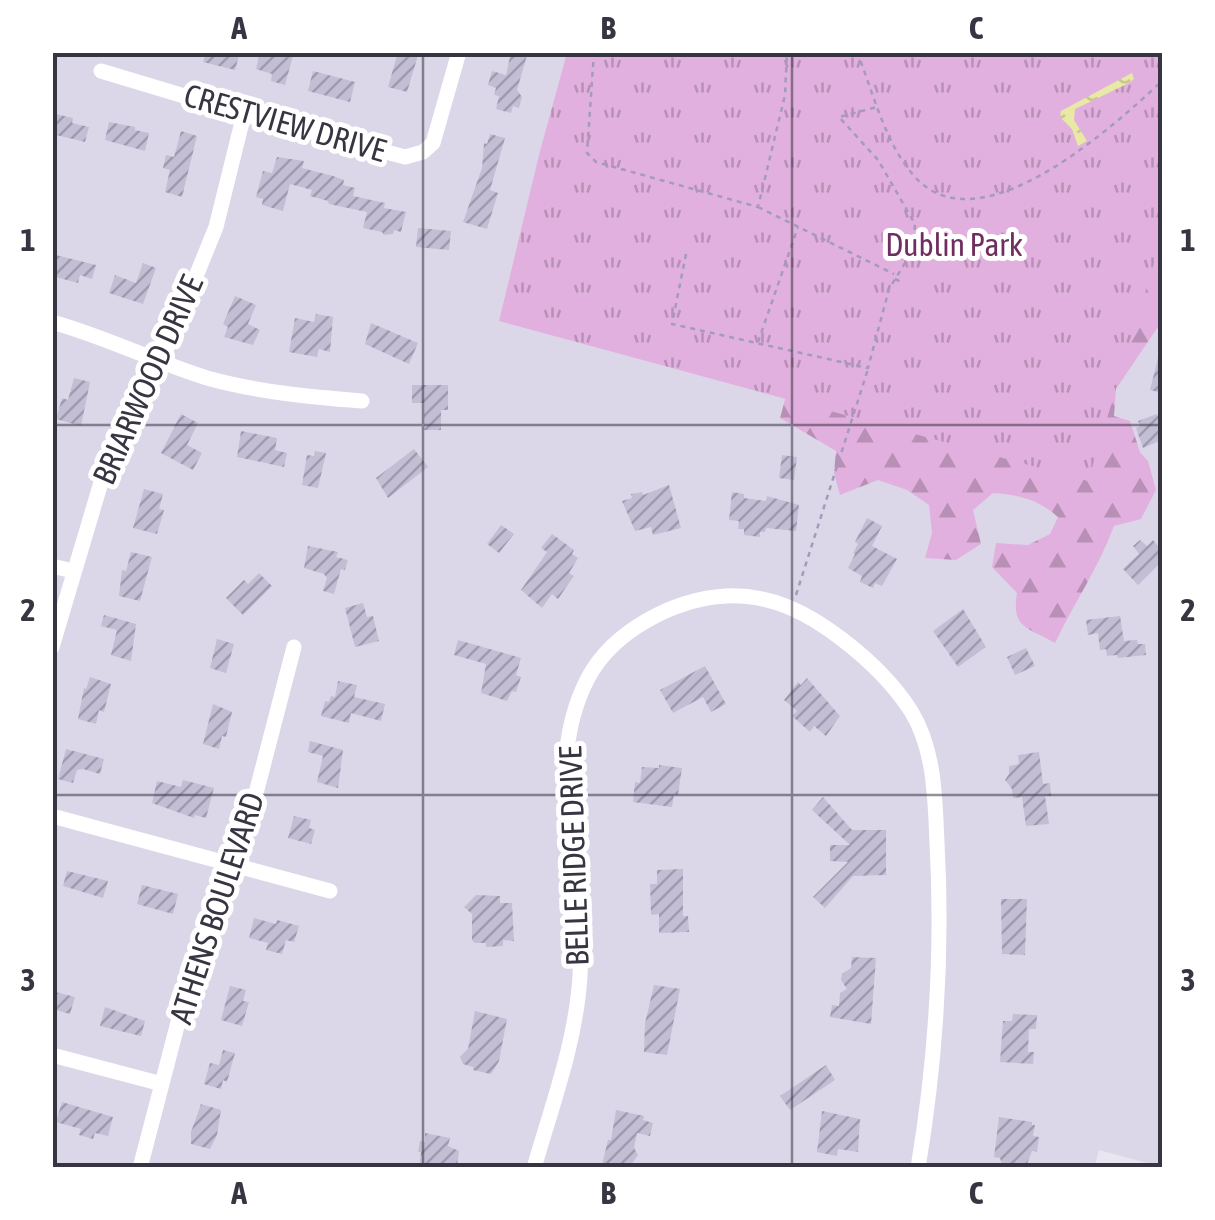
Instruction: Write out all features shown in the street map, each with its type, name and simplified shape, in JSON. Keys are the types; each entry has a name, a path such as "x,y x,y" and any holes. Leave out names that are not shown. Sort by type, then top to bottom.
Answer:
{"street":[{"name":"CRESTVIEW DRIVE","path":"101,70 405,157 422,152 433,143 459,52"},
{"name":"BRIARWOOD DRIVE","path":"52,647 105,470 162,360 216,227 244,114"},
{"path":"52,322 208,378 310,397 362,401"},
{"path":"52,566 73,571"},
{"name":"BELLE RIDGE DRIVE","path":"534,1168 569,1047 580,976 564,764 570,721 590,676 615,645 665,610 715,597 742,596 780,602 822,624 874,664 912,713 933,771 940,920 935,1032 918,1168"},
{"name":"ATHENS BOULEVARD","path":"140,1168 182,1007 254,801 294,648"},
{"path":"52,816 330,891"},
{"path":"52,1054 162,1084"}],"path":[{"path":"594,52 587,152 596,162 758,207 904,283"},
{"path":"758,207 785,95 787,52"},
{"path":"857,52 883,125 915,177 947,196 992,196 1014,189 1099,137 1162,81"},
{"path":"796,596 895,276 913,250 915,224 878,160 840,117 876,107"},
{"path":"757,343 799,225"},
{"path":"686,254 672,324 868,368"}],"shaded area":[{"path":"52,53 571,53 1162,236 1162,1167 1099,1150 1094,1168 53,1167"}],"green space":[{"name":"Dublin Park","path":"567,53 1162,53 1162,237 1088,481 499,321"},
{"path":"1162,55 1162,321 1116,389 1114,416 1130,421 1156,490 1141,519 1114,526 1055,643 1019,620 1017,593 992,567 996,543 1028,545 1050,534 1058,517 1051,511 1028,499 993,493 973,510 981,544 956,560 925,558 932,533 929,505 907,490 878,480 840,495 834,473 836,451 780,418 793,371"}],"water":[{"path":"1132,73 1134,79 1129,83 1075,109 1074,120 1087,141 1078,146 1072,129 1060,117 1061,111"}],"building":[{"path":"206,52 240,52 235,70 203,62"},
{"path":"260,52 294,52 285,85 271,81 272,74 256,69"},
{"path":"398,52 419,52 407,92 388,87"},
{"path":"511,52 528,52 517,90 522,97 519,108 513,106 511,113 496,109 499,96 494,95 496,88 488,85 492,71 506,75"},
{"path":"313,71 355,82 350,102 308,91"},
{"path":"52,113 89,127 85,142 52,134"},
{"path":"109,122 149,133 145,151 105,140"},
{"path":"181,131 197,136 182,197 165,192 170,170 163,168 166,155 174,157"},
{"path":"490,134 505,138 490,190 498,193 487,229 463,222 482,168 484,143 487,144"},
{"path":"277,157 304,161 302,168 344,180 343,185 355,188 353,196 406,212 401,232 394,230 393,234 384,235 363,228 367,212 329,204 310,196 312,190 290,184 283,211 262,205 263,199 256,197 263,171 272,173"},
{"path":"418,228 451,231 449,250 416,247"},
{"path":"52,254 96,265 92,279 80,275 78,283 52,276"},
{"path":"143,263 156,268 143,304 109,293 115,275 136,283"},
{"path":"235,296 256,305 248,324 260,330 253,345 224,337 228,327 223,324"},
{"path":"316,314 333,317 330,352 319,349 317,357 289,352 295,318 314,322"},
{"path":"371,323 418,343 409,364 365,344"},
{"path":"1162,354 1162,393 1150,390"},
{"path":"74,378 90,382 81,426 56,419 62,398 68,400"},
{"path":"412,385 448,385 448,410 441,410 441,430 424,430 424,403 412,403"},
{"path":"181,414 198,423 187,445 202,453 193,470 161,453"},
{"path":"1157,414 1162,440 1143,448 1136,428 1140,426 1138,421"},
{"path":"241,431 277,438 275,450 287,453 284,467 237,457"},
{"path":"414,449 428,467 388,498 376,478"},
{"path":"315,451 326,453 318,488 302,485 307,455 314,456"},
{"path":"782,455 797,457 794,480 779,478"},
{"path":"669,485 681,528 653,535 651,527 635,531 622,501 632,498 631,494 643,495"},
{"path":"144,489 163,494 159,509 164,510 157,534 133,528"},
{"path":"732,492 744,494 744,498 766,501 767,496 799,505 796,531 766,528 760,537 744,535 744,529 738,529 739,521 729,520"},
{"path":"867,518 882,526 872,546 897,559 882,586 875,583 873,588 860,582 862,576 848,568"},
{"path":"501,525 514,534 499,553 487,544"},
{"path":"552,534 574,550 572,554 578,558 569,573 574,576 558,599 552,594 542,608 521,590 547,552 541,548"},
{"path":"1140,540 1147,546 1153,540 1162,551 1162,561 1138,585 1123,569 1139,554 1133,546"},
{"path":"308,546 338,552 336,557 348,560 345,570 341,569 334,594 323,591 327,578 324,574 304,568"},
{"path":"131,552 152,557 140,601 119,596 122,570 126,571"},
{"path":"259,573 272,586 243,615 226,598 244,580 248,584"},
{"path":"363,603 367,617 373,616 379,641 355,647 345,608"},
{"path":"963,609 986,647 958,667 933,631"},
{"path":"104,615 136,624 131,661 111,655 117,630 101,626"},
{"path":"1120,616 1124,641 1145,644 1146,655 1107,656 1106,649 1100,650 1098,633 1088,635 1086,620"},
{"path":"217,639 234,644 226,673 210,668"},
{"path":"458,640 521,658 516,675 521,677 516,692 512,691 507,701 481,693 486,664 454,655"},
{"path":"1026,648 1035,666 1015,675 1007,657"},
{"path":"705,666 726,704 711,712 703,697 673,713 660,690"},
{"path":"90,677 111,684 104,712 99,710 96,724 78,719"},
{"path":"807,678 840,716 826,736 814,726 810,732 792,716 797,711 784,700 798,682 801,685"},
{"path":"338,681 357,685 354,697 385,704 381,721 351,713 349,723 321,716 325,701 335,697"},
{"path":"213,704 232,712 219,749 203,744"},
{"path":"310,741 343,750 338,788 317,782 323,756 308,752"},
{"path":"66,749 104,759 100,774 83,769 77,770 73,783 58,779"},
{"path":"1039,752 1043,784 1050,783 1051,796 1045,796 1049,824 1026,826 1022,797 1013,798 1005,780 1009,766 1019,764 1018,755"},
{"path":"642,767 682,768 672,807 633,802 635,782 640,783"},
{"path":"183,780 214,788 206,818 194,818 152,803 157,781 181,787"},
{"path":"823,797 852,830 886,830 886,875 853,876 825,908 813,897 848,862 830,861 830,845 850,845 812,810"},
{"path":"294,816 311,820 309,828 315,830 311,844 288,838"},
{"path":"683,869 683,916 688,916 689,932 659,933 659,914 651,915 650,884 657,884 657,870"},
{"path":"67,871 108,881 103,898 63,886"},
{"path":"142,885 178,894 173,914 137,904"},
{"path":"476,895 500,896 500,903 512,903 514,941 503,940 503,946 486,947 486,943 472,940 472,914 464,907"},
{"path":"1001,899 1027,899 1025,955 1002,954"},
{"path":"254,918 299,926 294,942 286,940 282,954 266,950 268,943 249,938"},
{"path":"852,957 876,958 871,1024 830,1017 832,1005 839,1006 840,993 847,989 841,980 842,974 851,968"},
{"path":"654,985 680,989 667,1055 644,1052 645,1023"},
{"path":"230,986 246,990 243,1001 249,1002 242,1026 221,1020"},
{"path":"52,991 75,997 70,1014 52,1009"},
{"path":"105,1007 145,1021 141,1036 100,1026"},
{"path":"475,1011 507,1019 499,1061 491,1074 473,1070 460,1057 468,1049"},
{"path":"1013,1014 1037,1015 1036,1029 1029,1029 1028,1052 1034,1052 1033,1064 1000,1062 1003,1021 1012,1021"},
{"path":"223,1050 235,1053 227,1082 223,1080 221,1089 204,1084 210,1063 219,1065"},
{"path":"826,1065 835,1080 790,1110 780,1096"},
{"path":"62,1102 113,1117 108,1136 95,1133 93,1139 79,1135 81,1129 56,1122"},
{"path":"201,1104 221,1110 210,1149 191,1144"},
{"path":"616,1110 644,1116 643,1120 653,1123 650,1136 637,1133 634,1148 638,1155 629,1168 602,1165"},
{"path":"822,1111 860,1119 858,1152 838,1149 837,1156 817,1152"},
{"path":"999,1117 1035,1125 1033,1136 1039,1137 1037,1152 1032,1151 1026,1167 1003,1168 1000,1158 994,1157"},
{"path":"425,1133 450,1138 448,1146 459,1151 457,1168 419,1168 418,1152 420,1141 425,1142"}]}
